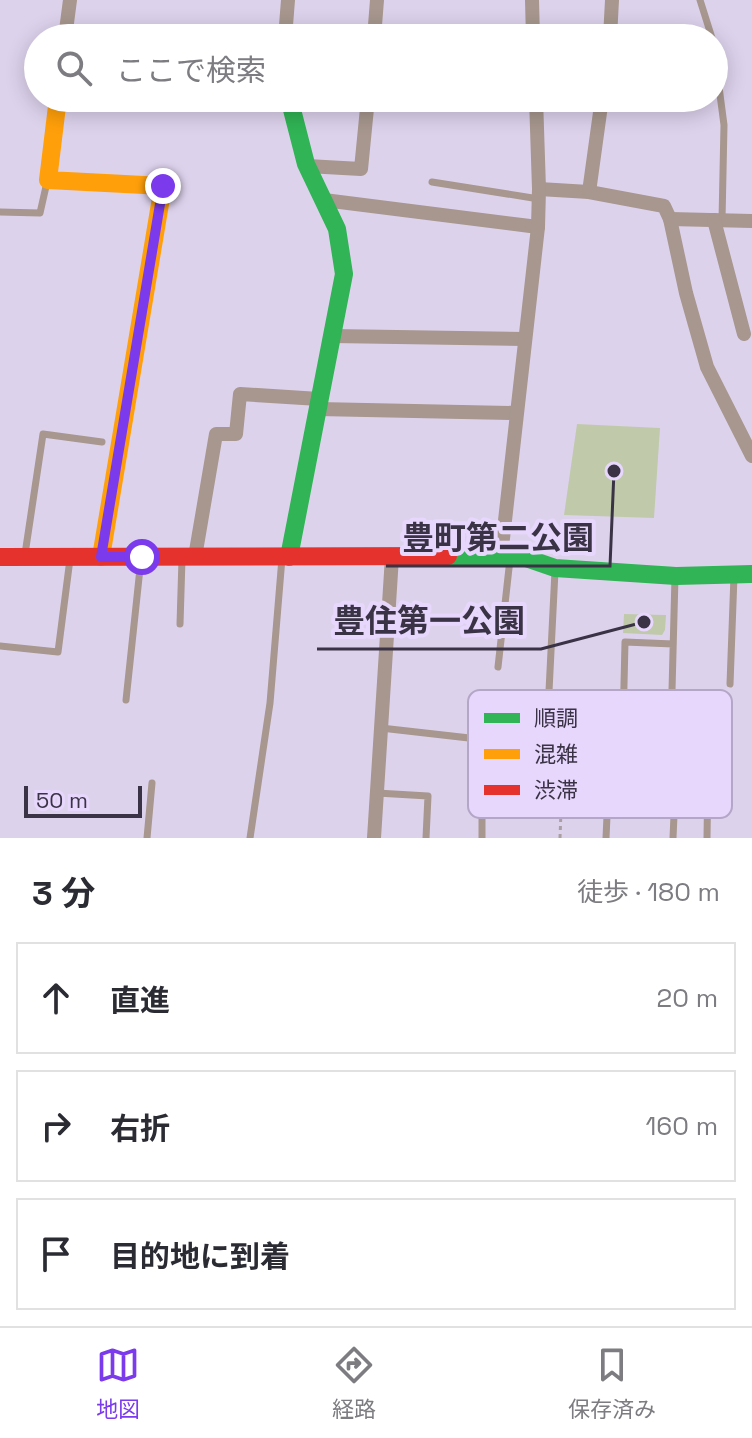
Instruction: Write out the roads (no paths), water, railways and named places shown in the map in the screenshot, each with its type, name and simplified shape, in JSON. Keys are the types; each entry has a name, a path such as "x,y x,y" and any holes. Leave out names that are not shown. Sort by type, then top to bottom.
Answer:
{"street":[{"path":"67,24 70,0"},
{"path":"286,24 288,0"},
{"path":"375,24 377,0"},
{"path":"532,0 533,24"},
{"path":"611,24 612,0"},
{"path":"56,112 48,180 163,186 101,557"},
{"path":"286,557 344,274 344,248 340,231 307,166 292,112"},
{"path":"307,166 361,169 367,112"},
{"path":"506,556 516,413 538,227 536,112"},
{"path":"589,192 600,112"},
{"path":"539,194 589,192 664,206 670,219 686,293 707,367 752,456"},
{"path":"324,200 538,227"},
{"path":"670,219 752,221"},
{"path":"718,220 744,334"},
{"path":"332,336 525,339"},
{"path":"189,557 216,434 236,434 240,394 318,404 516,413"},
{"path":"0,557 506,556 526,558 555,568 676,576 743,574"},
{"path":"374,838 392,557"}],"lane":[{"path":"700,0 708,24"},
{"path":"718,220 722,112"},
{"path":"0,212 40,213 48,180"},
{"path":"432,182 539,194"},
{"path":"25,557 43,434 102,442"},
{"path":"498,667 506,556"},
{"path":"0,646 58,652 70,557"},
{"path":"126,700 142,557"},
{"path":"180,624 189,557"},
{"path":"250,838 270,703 286,557"},
{"path":"549,690 555,568"},
{"path":"730,684 743,574"},
{"path":"672,690 676,576"},
{"path":"624,690 625,642 673,644"},
{"path":"381,728 468,738"},
{"path":"147,838 152,783"},
{"path":"377,793 428,796 426,838"},
{"path":"606,838 607,818"},
{"path":"673,838 674,818"},
{"path":"707,818 707,838"}],"place":[{"name":"豊町第二公園","path":"614,471"},
{"name":"豊住第一公園","path":"644,622"}]}
